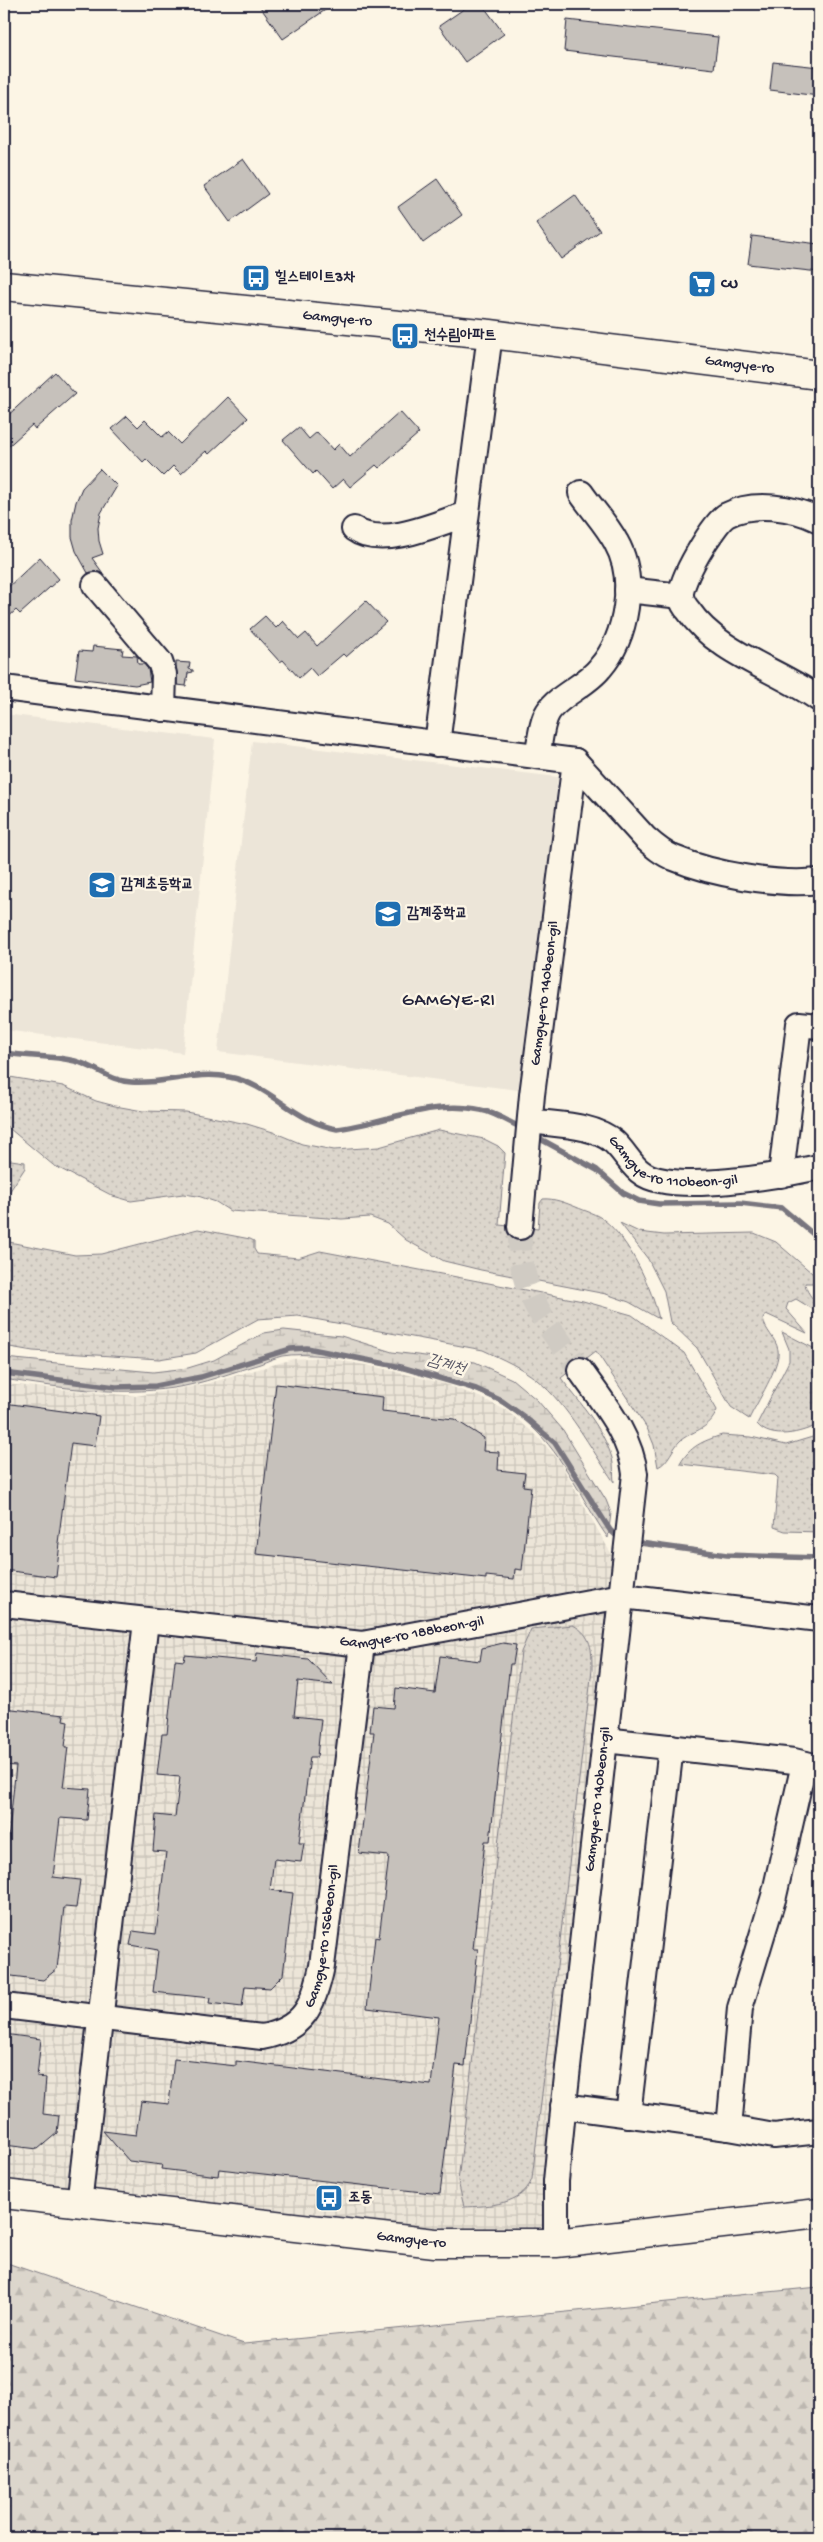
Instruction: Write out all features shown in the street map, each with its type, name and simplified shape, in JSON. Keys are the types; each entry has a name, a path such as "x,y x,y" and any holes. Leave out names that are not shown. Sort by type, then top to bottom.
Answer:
{"main road":[{"name":"Gamgye-ro","path":"4,286 490,334 819,375"},
{"name":"Gamgye-ro","path":"4,2194 79,2204 435,2242 556,2243 819,2214"}],"street":[{"path":"437,744 490,334"},
{"path":"538,756 547,713 554,704 600,669 610,655 623,623 627,590 626,574 616,543 581,493"},
{"path":"819,520 809,514 772,507 746,508 726,516 710,533 684,584 680,596 687,610 705,632 726,646 799,685 819,699"},
{"path":"354,528 365,535 390,536 466,514"},
{"path":"95,585 160,662 164,674 163,709"},
{"path":"627,590 680,596"},
{"path":"4,688 575,761 645,838 658,850 673,858 733,875 792,883 819,881"},
{"name":"Gamgye-ro 140beon-gil","path":"520,1227 532,1095 575,761"},
{"path":"781,1175 809,1025"},
{"name":"Gamgye-ro 110beon-gil","path":"530,1121 597,1132 612,1140 626,1153 641,1173 655,1179 684,1184 781,1175 819,1167"},
{"name":"Gamgye-ro 140beon-gil","path":"556,2243 556,2181 634,1489 633,1458 626,1440 580,1370"},
{"name":"Gamgye-ro 188beon-gil","path":"4,1604 362,1644 622,1596 819,1620"},
{"path":"79,2204 146,1621"},
{"name":"Gamgye-ro 156beon-gil","path":"4,2006 262,2037 280,2034 294,2026 305,2014 317,1993 322,1966 362,1644"},
{"path":"605,1740 811,1765 740,2008 729,2128"},
{"path":"628,2114 671,1747"},
{"path":"564,2106 729,2128 774,2136 819,2131"}],"shaded area":[{"name":"감계초등학교","path":"4,714 215,739 183,1053 4,1030"},
{"name":"감계중학교","path":"252,741 558,777 526,1091 218,1052"},
{"path":"323,1357 381,1368 442,1383 482,1398 507,1411 535,1434 558,1459 609,1550 619,1562 556,2243 4,2194 4,1384 136,1396 206,1384 293,1359"}],"green space":[{"path":"4,1076 63,1086 96,1101 115,1106 143,1111 186,1112 247,1124 302,1144 334,1150 379,1147 439,1130 484,1139 498,1146 505,1153 499,1225 538,1229 540,1203 543,1199 564,1202 601,1218 613,1228 631,1252 651,1293 659,1319 629,1302 606,1294 444,1261 406,1240 388,1224 370,1217 342,1219 230,1211 216,1202 198,1196 183,1194 131,1201 113,1196 53,1165 4,1124"},
{"path":"11,1160 25,1162 25,1168 4,1200 4,1164"},
{"path":"620,1223 639,1232 664,1235 754,1233 776,1242 819,1279 819,1283 805,1283 817,1305 819,1313 796,1299 788,1303 786,1309 807,1333 766,1314 763,1319 777,1346 778,1357 767,1385 749,1419 731,1407 697,1348 670,1322 664,1291 648,1259"},
{"path":"198,1229 250,1239 254,1241 254,1249 257,1254 298,1258 320,1251 583,1301 632,1315 684,1353 717,1410 711,1421 681,1440 665,1462 658,1467 654,1445 647,1428 596,1351 561,1378 603,1436 612,1458 614,1482 569,1415 549,1390 524,1371 483,1350 298,1316 258,1319 196,1353 159,1359 33,1351 4,1346 4,1241 75,1255 101,1254"},
{"path":"284,1330 341,1336 392,1352 475,1362 512,1379 537,1400 563,1430 606,1500 611,1513 608,1538 554,1451 526,1422 503,1405 484,1395 413,1372 355,1360 302,1355 282,1356 195,1384 152,1390 89,1390 4,1379 4,1358 153,1372 188,1368 214,1360 264,1333"},
{"path":"782,1332 819,1351 819,1424 787,1434 770,1432 757,1424 789,1361 789,1349"},
{"path":"722,1435 751,1437 786,1445 819,1435 819,1532 785,1531 774,1527 778,1478 775,1475 680,1464 693,1448"},
{"path":"573,1625 584,1633 590,1644 592,1669 532,2179 527,2188 513,2199 494,2205 464,2207 458,2181 521,1652 531,1629"},
{"path":"4,2262 244,2344 819,2287 819,2538 4,2538"}],"building":[{"path":"258,4 334,4 283,39"},
{"path":"471,4 482,4 504,34 465,62 439,26"},
{"path":"567,20 718,37 714,69 564,51"},
{"path":"773,62 819,67 819,96 770,90"},
{"path":"243,159 268,194 230,222 204,186"},
{"path":"437,179 462,215 423,243 398,207"},
{"path":"575,195 600,231 561,259 536,223"},
{"path":"752,236 819,244 819,272 748,264"},
{"path":"55,372 75,394 35,429 32,425 4,450 4,419"},
{"path":"228,397 248,418 209,454 206,451 181,474 173,466 163,476 146,459 143,462 112,429 127,416 138,427 145,420 162,437 168,432 180,444"},
{"path":"400,412 419,433 379,468 376,465 350,487 343,479 332,489 316,471 313,474 283,440 299,427 309,439 317,432 333,450 339,444 350,457"},
{"path":"100,469 117,486 101,513 98,528 103,554 92,558 105,576 99,572 88,573 76,551 72,537 72,520 76,502 82,488"},
{"path":"40,557 59,579 20,614 16,610 4,621 4,591"},
{"path":"366,601 386,622 346,657 343,654 317,676 310,668 299,678 283,660 280,662 250,629 265,616 276,628 283,621 299,639 306,633 317,646"},
{"path":"93,646 123,649 122,655 137,656 138,664 144,664 148,669 150,682 135,685 75,678 79,651 92,652"},
{"path":"176,662 190,663 189,669 193,670 193,672 188,673 186,686 177,685"},
{"path":"276,1384 383,1397 382,1411 454,1419 484,1438 483,1451 499,1452 498,1470 525,1473 523,1486 531,1487 522,1570 515,1569 514,1579 486,1576 486,1579 256,1554"},
{"path":"4,1403 99,1416 95,1446 71,1443 58,1543 60,1543 56,1577 4,1570"},
{"path":"503,1643 516,1645 513,1664 510,1664 490,1841 485,1841 473,1949 478,1949 465,2066 456,2065 440,2194 219,2169 218,2176 161,2169 162,2165 129,2161 103,2131 136,2135 141,2101 169,2104 174,2059 236,2066 236,2061 431,2085 439,2017 367,2008 375,1937 379,1938 389,1856 359,1853 374,1732 370,1732 373,1706 394,1708 396,1688 435,1693 440,1656 480,1661 482,1648"},
{"path":"257,1653 308,1659 333,1685 298,1681 294,1716 321,1719 317,1757 310,1757 299,1843 304,1843 301,1862 274,1859 270,1890 293,1893 283,1975 270,1988 245,1986 242,2007 209,2003 210,1998 153,1992 158,1950 130,1945 133,1931 156,1934 166,1852 153,1851 156,1815 175,1817 180,1777 157,1775 162,1734 167,1734 175,1660 184,1661 185,1655 256,1662"},
{"path":"4,1708 64,1715 63,1720 68,1721 65,1747 68,1747 63,1787 90,1789 87,1820 60,1818 53,1877 80,1880 76,1908 64,1907 57,1969 43,1980 4,1975 4,1879 16,1766 4,1765"},
{"path":"4,2034 41,2039 37,2077 46,2078 43,2114 59,2116 57,2133 38,2149 4,2145"}],"waterway":[{"path":"4,1053 75,1061 116,1079 131,1082 156,1082 204,1075 229,1077 257,1087 308,1119 337,1129 445,1107 463,1107 492,1113 523,1129"},
{"path":"535,1136 597,1170 623,1193 639,1201 659,1204 740,1203 782,1208 819,1239"},
{"name":"감계천","path":"4,1373 116,1387 156,1386 201,1377 290,1349 307,1348 401,1367 476,1389 502,1401 527,1419 555,1443 610,1530 621,1540"},
{"name":"감계천","path":"633,1542 727,1555 819,1558"}],"tunnel":[{"path":"520,1227 520,1251 528,1289 544,1320 580,1370"}],"place":[{"name":"힐스테이트3차","path":"256,278"},
{"name":"CU","path":"702,284"},
{"name":"천수림아파트","path":"405,336"},
{"name":"감계초등학교","path":"102,885"},
{"name":"감계중학교","path":"388,914"},
{"name":"조동","path":"329,2198"}],"district":[{"name":"GAMGYE-RI","path":"449,1001"}]}
